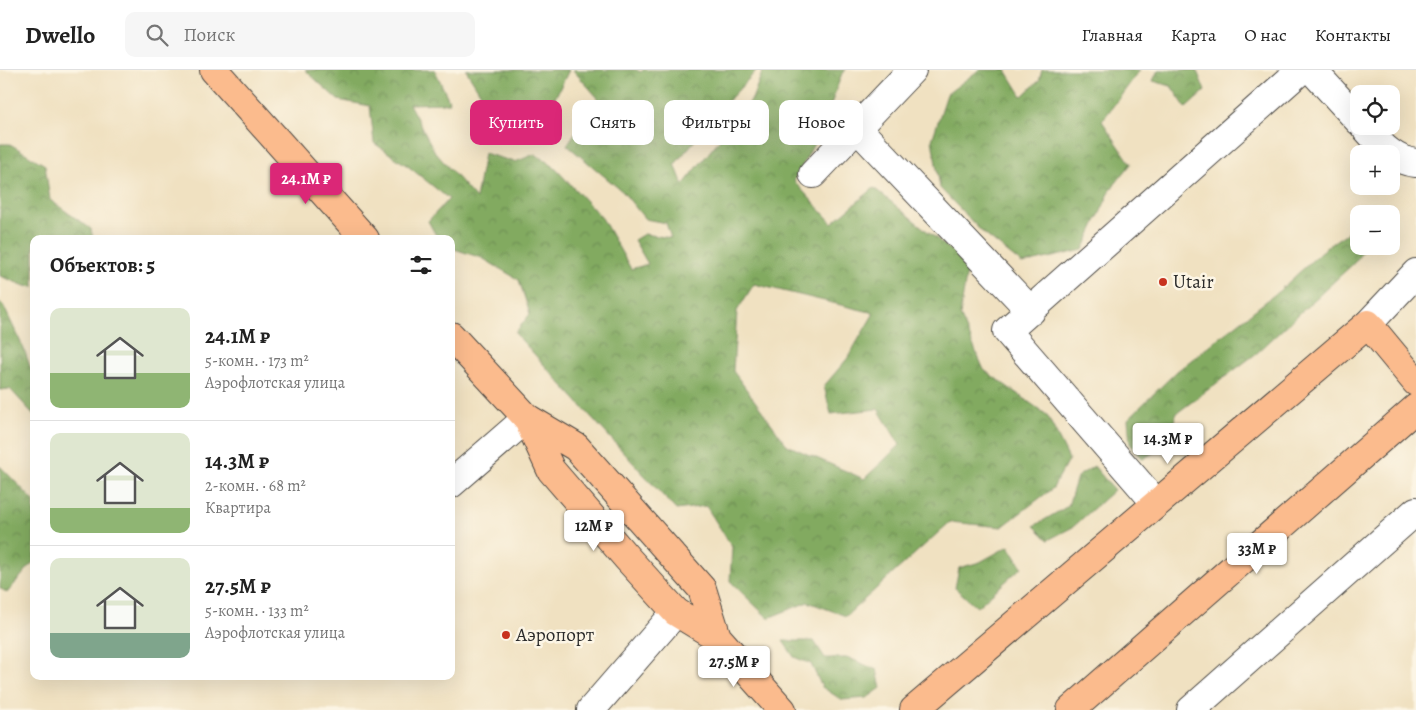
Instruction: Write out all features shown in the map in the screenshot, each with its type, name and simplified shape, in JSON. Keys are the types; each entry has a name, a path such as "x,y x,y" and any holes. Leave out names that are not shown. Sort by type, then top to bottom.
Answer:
{"main road":[{"path":"214,70 361,235"},
{"path":"914,710 1368,324 1416,382"},
{"path":"455,340 527,418 576,447 702,589 717,637"},
{"path":"1071,710 1416,408"},
{"path":"527,418 552,470 676,612 717,637 782,710"}],"lane":[{"path":"863,122 912,70"},
{"path":"1156,503 1007,332 1301,70"},
{"path":"1312,70 1350,111"},
{"path":"863,134 1031,311"},
{"path":"1372,135 1379,144 1402,162 1416,164"},
{"path":"813,174 841,145"},
{"path":"1368,324 1416,273"},
{"path":"455,481 527,418"},
{"path":"1191,710 1416,511"},
{"path":"591,710 676,612"}],"green space":[{"path":"305,70 435,70 450,103 409,104 435,152 476,199 484,153 515,162 535,154 553,166 602,218 631,269 648,264 634,240 644,234 671,238 666,223 645,219 623,192 567,145 572,137 572,145 654,145 654,100 597,100 598,98 573,70 636,70 641,72 643,70 757,70 729,100 664,100 664,145 691,145 675,164 683,185 715,145 769,145 769,100 751,100 763,70 846,70 842,73 832,100 779,100 779,145 813,145 794,181 832,223 874,188 968,264 960,315 984,370 1047,415 1069,459 1053,488 1002,527 950,522 846,616 808,602 768,618 730,581 732,547 706,506 676,510 515,333 530,314 519,280 482,258 455,249 455,235 436,235 428,221 449,199 409,167 374,143 370,106 338,100","holes":["754,284 874,313 847,359 824,386 831,414 878,409 900,445 864,479 787,445 733,371 737,311"]},
{"path":"466,70 569,70 554,100 485,100"},
{"path":"979,70 1006,70 1022,96 1039,81 1042,70 1140,70 1102,121 1131,164 1111,189 1083,250 1022,264 982,232 940,188 932,140 947,94"},
{"path":"1158,70 1198,70 1205,91 1186,108 1171,86 1153,81"},
{"path":"0,144 10,144 45,165 50,200 91,229 92,235 30,235 30,287 0,276"},
{"path":"1350,231 1350,255 1360,255 1355,262 1257,353 1177,413 1164,446 1143,459 1130,444 1128,419 1176,372 1279,291 1329,245"},
{"path":"0,302 24,349 30,366 30,411 10,389 0,390"},
{"path":"0,466 30,497 30,566 7,593 0,588"},
{"path":"1094,466 1114,490 1073,527 1048,540 1034,526 1068,506 1077,477"},
{"path":"1009,546 1022,567 977,607 955,588 959,568 980,562"},
{"path":"783,641 814,641 825,658 849,658 877,670 881,688 867,698 842,700 822,687 811,664 794,657"}],"place":[{"name":"Utair","path":"1163,282"},
{"name":"Аэропорт","path":"506,635"}]}
